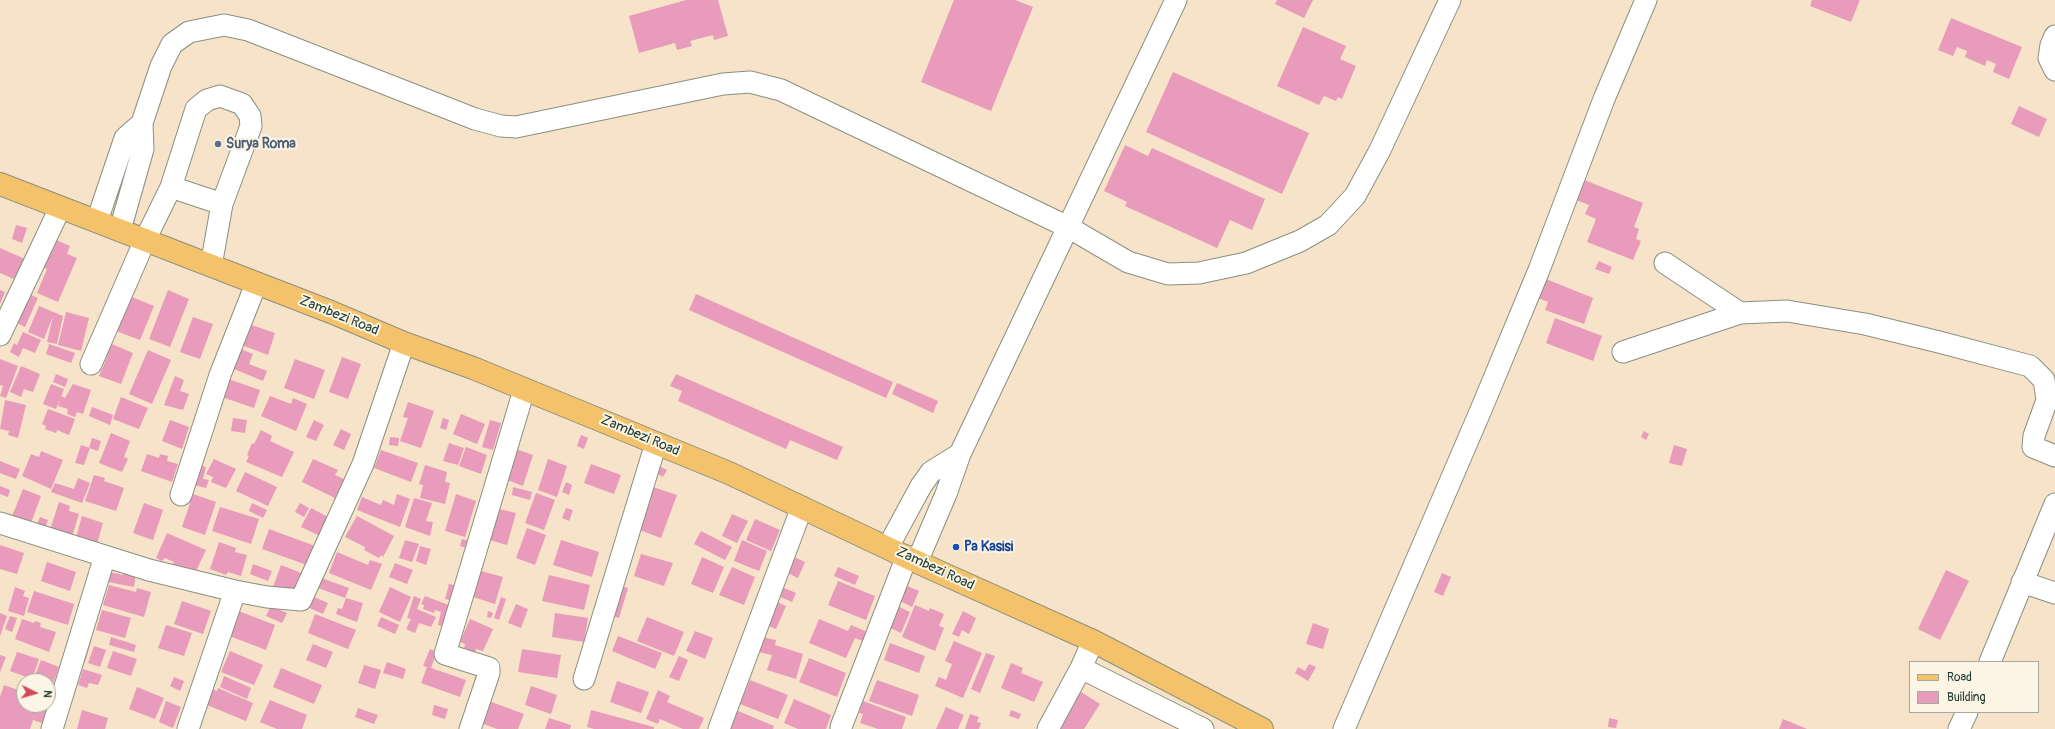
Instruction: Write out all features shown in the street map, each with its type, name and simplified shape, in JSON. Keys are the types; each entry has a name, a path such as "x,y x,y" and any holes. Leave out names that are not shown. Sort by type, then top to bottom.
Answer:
{"main road":[{"name":"Zambezi Road","path":"0,184 331,312 404,343 474,368 524,390 582,412 729,473 1093,641 1248,726"}],"street":[{"path":"904,555 946,494 960,454 1176,0"},
{"path":"120,230 142,149 142,123 161,66 172,44 189,32 224,25 248,30 475,119 501,126 516,127 723,84 750,82 781,90 1068,227 1128,262 1168,274 1199,273 1246,263 1300,241 1328,225 1356,196 1380,150 1450,0"},
{"path":"1344,729 1486,398 1539,270 1604,99 1646,0"},
{"path":"2055,36 2051,45 2049,58 2055,70"},
{"path":"91,364 145,240 171,187 196,109 206,100 220,96 242,104 250,116 251,126 222,204 210,266"},
{"path":"98,222 125,138 142,123"},
{"path":"171,187 222,204"},
{"path":"0,335 60,208"},
{"path":"1665,263 1740,314"},
{"path":"181,495 220,375 256,284"},
{"path":"1623,352 1740,314 1787,311 1865,324 2030,366 2044,380 2047,400 2034,436 2033,447 2055,456"},
{"path":"0,523 149,570 235,591 267,597 301,600 364,464 404,343"},
{"path":"470,729 489,673 489,668 445,654 524,390"},
{"path":"584,679 656,443"},
{"path":"841,727 904,555 921,486 931,472 960,454"},
{"path":"1990,661 2055,504"},
{"path":"719,729 757,623 802,507"},
{"path":"52,729 105,556"},
{"path":"2022,582 2055,593"},
{"path":"188,729 235,591"},
{"path":"1048,729 1081,668 1093,641"},
{"path":"1081,668 1203,729"},
{"path":"1959,729 1967,713"}],"building":[{"path":"686,0 718,0 728,36 714,40 713,35 690,41 692,46 677,50 675,43 639,53 629,16"},
{"path":"954,0 1015,0 1033,7 991,111 921,82"},
{"path":"1277,0 1313,0 1304,18 1275,4"},
{"path":"1812,0 1860,0 1851,22 1810,6"},
{"path":"1951,18 2022,47 2009,79 1993,72 1996,64 1987,60 1985,66 1965,57 1967,51 1957,47 1953,56 1938,50"},
{"path":"1303,27 1346,46 1340,59 1356,66 1342,99 1338,97 1336,101 1324,96 1319,105 1277,86"},
{"path":"1173,72 1309,133 1282,194 1146,132"},
{"path":"2019,106 2047,119 2039,137 2011,124"},
{"path":"1125,145 1148,156 1152,148 1265,199 1252,230 1230,220 1217,248 1125,206 1127,202 1104,191"},
{"path":"1584,180 1643,203 1634,227 1639,229 1636,239 1641,241 1633,260 1587,242 1596,219 1585,214 1589,205 1576,200"},
{"path":"16,225 27,228 22,243 12,239"},
{"path":"52,238 70,246 67,254 77,258 58,302 37,293 47,269 41,267"},
{"path":"0,248 25,259 16,280 0,273"},
{"path":"1599,261 1612,267 1609,274 1595,269"},
{"path":"1546,279 1593,298 1584,324 1545,310 1548,302 1538,298"},
{"path":"0,290 5,292 0,304"},
{"path":"168,290 189,299 170,347 149,339"},
{"path":"26,293 38,298 25,327 13,321"},
{"path":"125,294 154,306 140,340 116,331"},
{"path":"696,294 893,382 886,398 689,310"},
{"path":"39,306 63,316 57,344 47,342 53,316 44,339 28,332"},
{"path":"66,312 89,318 81,351 58,345"},
{"path":"193,317 213,324 200,359 180,352"},
{"path":"1555,318 1602,336 1593,361 1546,343"},
{"path":"246,323 275,333 268,355 239,344"},
{"path":"23,332 41,340 35,353 23,348 19,357 10,352 14,343 17,345"},
{"path":"107,342 133,353 121,384 99,376 107,357 102,356"},
{"path":"49,344 75,353 71,363 46,354"},
{"path":"236,347 253,354 249,364 267,371 263,381 234,369 237,361 232,359"},
{"path":"148,350 171,360 152,404 129,394"},
{"path":"342,357 361,364 348,399 329,392"},
{"path":"0,359 18,366 6,398 0,396 3,386 0,385"},
{"path":"295,359 325,370 314,399 284,388"},
{"path":"21,366 40,374 33,392 24,389 21,397 10,392"},
{"path":"56,374 68,379 65,387 53,382"},
{"path":"676,374 843,447 837,460 790,440 786,449 678,401 682,391 670,386"},
{"path":"175,376 184,380 180,391 189,394 183,410 164,405"},
{"path":"228,379 260,390 254,408 222,397"},
{"path":"897,383 938,401 933,413 892,394"},
{"path":"51,384 64,389 56,409 43,404"},
{"path":"73,384 91,390 83,414 77,412 75,417 67,414 68,409 58,406 61,396 65,398"},
{"path":"270,396 291,404 293,398 307,404 296,431 261,416"},
{"path":"121,397 148,408 139,429 113,419"},
{"path":"5,400 26,405 18,438 8,435 9,431 0,429"},
{"path":"408,402 434,411 421,448 400,441 408,418 403,417"},
{"path":"92,407 113,415 110,425 89,416"},
{"path":"48,409 75,419 69,435 57,430 56,433 45,429 46,426 42,424"},
{"path":"461,414 485,424 477,444 453,434"},
{"path":"233,418 247,420 245,433 231,431"},
{"path":"443,418 449,420 446,430 440,428"},
{"path":"170,420 189,427 182,449 162,441"},
{"path":"314,420 324,425 316,441 306,437"},
{"path":"490,420 501,423 493,450 482,447"},
{"path":"341,429 351,434 344,450 333,445"},
{"path":"261,430 272,436 270,441 294,452 282,477 246,462 252,443 254,444"},
{"path":"1644,431 1649,434 1646,440 1641,437"},
{"path":"111,433 130,441 124,457 128,459 122,472 99,463"},
{"path":"581,435 588,438 584,449 577,446"},
{"path":"390,437 399,438 398,446 389,445"},
{"path":"92,438 101,441 98,451 89,448"},
{"path":"449,443 464,448 458,465 443,461"},
{"path":"81,445 90,448 84,465 75,463"},
{"path":"1674,445 1687,449 1682,466 1669,463"},
{"path":"466,447 487,455 481,474 459,466"},
{"path":"513,448 533,455 523,486 502,478"},
{"path":"381,450 418,463 411,482 374,468"},
{"path":"41,451 63,460 51,489 22,476 31,454 39,457"},
{"path":"147,454 159,458 160,454 168,456 167,461 178,464 172,482 141,471"},
{"path":"214,459 236,469 226,488 211,482 213,477 206,474"},
{"path":"313,459 338,470 335,475 344,479 335,498 302,482"},
{"path":"548,459 567,466 557,497 538,490"},
{"path":"0,461 20,469 16,479 0,473"},
{"path":"196,464 206,467 203,479 209,480 206,488 190,484"},
{"path":"591,464 621,475 614,494 584,483"},
{"path":"425,465 447,472 445,482 450,483 445,504 420,498 423,485 419,484"},
{"path":"657,465 667,470 663,477 653,471"},
{"path":"245,472 277,487 268,506 236,491"},
{"path":"94,475 105,478 104,481 124,488 116,511 85,501"},
{"path":"78,478 90,483 82,503 51,492 55,483 74,489"},
{"path":"566,482 572,485 569,495 562,492"},
{"path":"0,486 10,490 8,497 0,494"},
{"path":"513,487 532,492 530,500 512,495"},
{"path":"653,487 677,495 661,538 637,529"},
{"path":"23,489 41,496 31,523 12,516"},
{"path":"536,493 555,500 544,530 525,523"},
{"path":"193,494 216,502 205,535 182,527"},
{"path":"397,494 410,499 400,527 357,510 362,497 381,505 383,500 394,505"},
{"path":"456,494 476,501 465,537 445,531"},
{"path":"414,498 432,503 426,521 433,522 430,536 405,527"},
{"path":"59,502 70,506 69,511 79,514 71,540 49,533"},
{"path":"144,503 163,510 153,540 133,533"},
{"path":"252,503 267,510 263,518 249,511"},
{"path":"300,503 309,508 304,517 295,512"},
{"path":"220,507 259,519 251,544 212,531"},
{"path":"311,508 330,518 320,536 301,527"},
{"path":"495,508 516,513 507,545 486,539"},
{"path":"566,508 573,510 569,521 562,518"},
{"path":"732,514 748,521 737,543 722,536"},
{"path":"82,516 103,523 96,547 75,541"},
{"path":"357,516 394,536 383,557 381,555 379,558 364,550 365,547 345,537"},
{"path":"40,517 48,520 44,532 35,529"},
{"path":"755,519 780,530 771,551 746,540"},
{"path":"527,528 546,535 535,565 516,558"},
{"path":"269,529 315,546 307,565 262,549"},
{"path":"701,531 732,547 725,560 694,544"},
{"path":"167,533 206,550 196,571 189,568 186,576 170,569 174,562 165,558 162,561 156,558"},
{"path":"462,539 469,541 467,548 460,546"},
{"path":"405,540 419,544 412,562 399,558"},
{"path":"561,540 599,552 592,577 553,565"},
{"path":"742,540 767,551 759,571 734,561"},
{"path":"219,542 236,548 235,552 247,555 241,576 228,572 226,575 210,569"},
{"path":"0,545 24,553 17,574 0,569"},
{"path":"420,546 431,549 426,565 416,561"},
{"path":"337,552 368,565 370,560 382,564 371,590 329,573"},
{"path":"641,554 673,563 664,586 634,576"},
{"path":"790,555 805,562 798,578 783,571"},
{"path":"702,557 724,567 713,593 691,584"},
{"path":"47,562 76,572 70,591 41,581"},
{"path":"395,563 413,570 407,584 389,577"},
{"path":"253,564 272,571 268,581 250,574"},
{"path":"281,565 301,573 294,594 273,587"},
{"path":"732,567 755,577 744,605 719,595"},
{"path":"838,567 859,576 855,585 834,576"},
{"path":"1946,570 1969,581 1940,640 1918,629"},
{"path":"105,571 123,575 123,572 136,574 134,587 103,581"},
{"path":"481,571 503,577 495,604 473,597"},
{"path":"1442,573 1451,577 1443,596 1434,592"},
{"path":"549,575 590,585 584,610 542,601"},
{"path":"316,576 349,588 345,598 313,586"},
{"path":"838,581 875,596 866,620 828,605"},
{"path":"449,584 458,586 453,601 445,599"},
{"path":"775,584 796,593 792,602 771,593"},
{"path":"109,585 136,592 137,588 151,592 144,617 103,605"},
{"path":"618,585 628,588 619,618 609,615"},
{"path":"905,585 919,591 912,607 898,600"},
{"path":"15,587 25,591 23,596 29,598 24,616 8,611"},
{"path":"390,587 411,597 400,622 379,612"},
{"path":"34,591 74,604 68,625 27,612"},
{"path":"312,596 328,603 323,614 307,607"},
{"path":"414,596 421,599 417,609 436,617 431,627 419,623 415,633 406,629 411,619 407,618"},
{"path":"425,596 454,607 446,627 438,625 441,612 435,610 434,613 423,609 424,605 421,604"},
{"path":"501,597 506,599 499,620 494,618"},
{"path":"346,598 363,603 357,622 336,614 338,608 342,609"},
{"path":"771,599 786,606 776,629 762,623"},
{"path":"182,601 211,611 203,634 174,624"},
{"path":"516,604 528,609 521,628 508,623"},
{"path":"893,604 910,612 901,633 884,625"},
{"path":"915,605 929,611 930,608 944,614 939,626 944,628 935,651 902,637"},
{"path":"271,606 287,613 282,623 266,616"},
{"path":"102,610 131,618 125,638 96,630"},
{"path":"236,610 275,625 266,650 227,635"},
{"path":"488,611 493,613 491,618 487,617"},
{"path":"963,611 976,618 969,634 962,630 959,637 952,634"},
{"path":"0,613 7,616 0,636"},
{"path":"555,613 588,618 584,642 552,637"},
{"path":"315,614 356,630 348,649 308,633"},
{"path":"10,616 17,618 12,632 5,629"},
{"path":"381,617 399,625 395,634 377,626"},
{"path":"647,617 684,632 674,656 637,641"},
{"path":"22,619 34,623 35,621 41,623 40,627 56,632 49,652 15,639"},
{"path":"470,619 493,629 483,651 476,649 475,653 464,648 465,644 460,642"},
{"path":"819,619 848,631 851,625 872,634 868,643 855,638 846,658 809,643"},
{"path":"1313,623 1329,629 1323,649 1306,644"},
{"path":"166,625 192,633 184,656 158,648"},
{"path":"695,631 713,638 705,659 686,651"},
{"path":"618,636 662,653 655,669 612,651"},
{"path":"757,636 776,640 775,645 803,654 796,679 767,670 772,655 754,651"},
{"path":"111,637 136,645 134,652 109,645"},
{"path":"84,640 91,642 85,662 77,659"},
{"path":"954,641 982,653 963,698 935,686 939,677 946,680 952,664 945,661"},
{"path":"890,643 925,656 919,673 884,660"},
{"path":"313,644 333,652 326,668 306,660"},
{"path":"94,646 106,650 100,667 88,663"},
{"path":"430,649 437,652 431,668 466,680 460,697 421,683 427,667 423,666"},
{"path":"522,649 561,655 557,678 518,672"},
{"path":"113,651 137,659 131,676 107,668"},
{"path":"230,651 263,665 254,685 221,672"},
{"path":"17,652 39,659 34,673 16,673 10,671"},
{"path":"986,653 995,656 980,693 971,689"},
{"path":"0,655 6,657 0,672"},
{"path":"679,656 688,660 679,681 669,677"},
{"path":"809,658 846,673 837,697 799,682"},
{"path":"41,660 59,667 56,675 56,673 36,673"},
{"path":"387,662 406,669 403,679 383,673"},
{"path":"1011,663 1023,668 1021,673 1043,682 1034,702 1001,688"},
{"path":"1309,664 1316,667 1308,681 1295,673 1298,667 1305,671"},
{"path":"364,665 381,670 375,689 358,683"},
{"path":"281,668 322,685 314,704 273,687"},
{"path":"83,669 102,675 98,685 89,683 87,688 78,685"},
{"path":"224,676 251,688 247,699 220,687"},
{"path":"174,677 184,681 180,691 170,686"},
{"path":"750,680 788,695 778,719 740,704"},
{"path":"877,680 919,695 912,716 869,701"},
{"path":"617,681 649,692 641,713 610,702"},
{"path":"4,685 16,689 16,713 48,713 45,724 33,720 30,729 0,729 0,697"},
{"path":"531,686 557,695 551,714 525,705"},
{"path":"137,687 164,698 155,719 129,709"},
{"path":"210,688 217,691 218,688 253,703 246,721 207,705"},
{"path":"658,690 670,696 667,702 704,718 699,729 683,729 660,719 658,724 646,719"},
{"path":"1081,692 1100,704 1084,729 1056,729"},
{"path":"794,699 831,715 826,729 798,729 784,723"},
{"path":"270,700 307,715 302,729 277,729 260,722"},
{"path":"486,700 524,714 518,729 497,729 478,722"},
{"path":"166,701 181,707 173,728 159,722"},
{"path":"863,701 906,717 902,729 878,729 860,723 863,714 859,713"},
{"path":"434,705 448,709 445,719 432,715"},
{"path":"946,707 964,715 958,729 936,729"},
{"path":"358,708 378,715 374,724 355,717"},
{"path":"82,710 108,718 105,729 77,729"},
{"path":"591,710 654,727 654,729 594,729 587,727"},
{"path":"736,710 774,726 773,729 729,729"},
{"path":"1011,710 1021,714 1019,719 1009,716"},
{"path":"970,714 979,717 977,722 981,723 979,729 965,729"},
{"path":"549,718 571,725 570,729 545,729"},
{"path":"1609,718 1618,720 1616,728 1608,727"},
{"path":"1783,719 1807,729 1779,729"}],"place":[{"name":"Surya Roma","path":"218,144"},
{"name":"Pa Kasisi","path":"956,547"}]}
